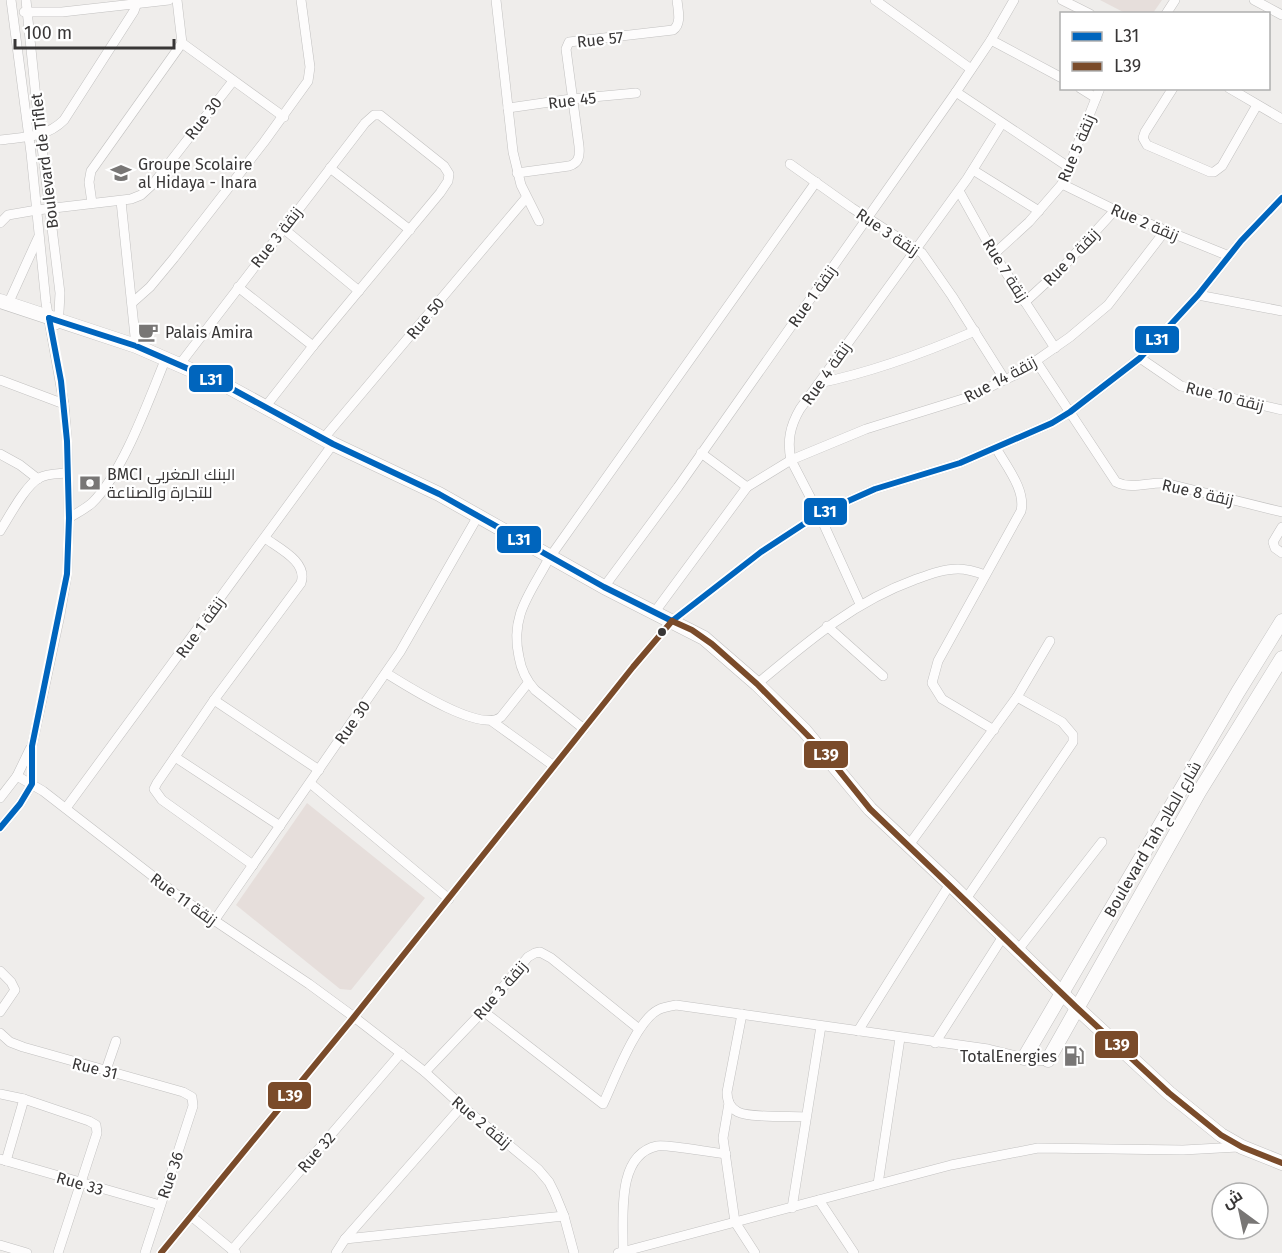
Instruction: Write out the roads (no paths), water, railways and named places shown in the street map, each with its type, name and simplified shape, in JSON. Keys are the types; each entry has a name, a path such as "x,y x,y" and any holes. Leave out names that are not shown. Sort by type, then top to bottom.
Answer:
{"street":[{"name":"Boulevard de Tiflet","path":"11,0 39,236 53,325"},
{"name":"Boulevard de Tiflet","path":"26,0 60,293 53,325"},
{"path":"12,11 62,12 169,0"},
{"path":"92,203 89,177 92,170 182,44 177,0"},
{"path":"132,303 165,270 284,117 306,85 310,74 301,0"},
{"path":"496,0 517,173 526,198 539,221"},
{"name":"Rue 57","path":"517,173 569,166 576,164 578,160 566,49 568,42 669,32 678,26 677,0"},
{"path":"875,0 971,69"},
{"name":"Rue 1 زنقة","path":"604,587 956,92 991,40 1014,0"},
{"path":"1062,0 1086,12"},
{"path":"1254,0 1275,15"},
{"path":"0,140 41,135 64,120 138,2"},
{"path":"991,40 1060,77"},
{"path":"182,44 284,117"},
{"name":"Rue 30","path":"121,201 136,197 146,191 233,81"},
{"path":"1172,90 1145,132 1145,142 1147,145 1210,172 1222,166 1257,105"},
{"path":"1232,90 1282,119"},
{"path":"956,92 1070,168"},
{"name":"Rue 45","path":"508,108 636,93"},
{"name":"Rue 5 زنقة","path":"994,254 1039,211 1062,184 1098,93"},
{"name":"Rue 3 زنقة","path":"180,364 365,123 376,115 394,126 436,160 449,174 448,181 440,193 410,230"},
{"name":"Rue 4 زنقة","path":"791,460 789,444 793,421 973,170 1002,123"},
{"name":"Rue 3 زنقة","path":"790,164 866,218 915,248 928,261 1005,380"},
{"path":"266,406 410,230 330,168"},
{"path":"973,170 1039,211"},
{"path":"584,729 528,682 520,664 516,638 519,615 549,560 816,182"},
{"name":"Rue 2 زنقة","path":"1062,184 1114,210 1229,256"},
{"name":"Rue 7 زنقة","path":"958,191 994,254 1055,348"},
{"name":"Rue 50","path":"328,441 526,198"},
{"path":"161,1253 672,621 760,552 819,514 875,489 960,463 1052,423 1070,412 1140,358 1282,198"},
{"path":"0,223 8,215 121,201 136,346"},
{"name":"Rue 9 زنقة","path":"1025,302 1063,267 1114,210"},
{"path":"284,229 359,291"},
{"name":"Rue 14 زنقة","path":"791,460 866,429 959,401 1005,380 1078,332 1108,305 1165,231"},
{"path":"39,236 4,303 53,325 136,346 180,364 266,406 328,441 439,494 549,560 692,630 712,644 757,684 825,753 864,803 1169,1093 1221,1135 1242,1147 1282,1163"},
{"path":"238,287 313,346"},
{"path":"1198,295 1282,310"},
{"path":"0,828 20,804 32,783 32,746 64,596 68,559 69,518 64,404 53,325"},
{"path":"819,383 884,366 975,331"},
{"path":"69,518 93,502 111,478 135,431 166,358"},
{"name":"Rue 10 زنقة","path":"1140,358 1181,386 1282,410"},
{"name":"Rue 8 زنقة","path":"1036,361 1113,479 1121,484 1131,487 1149,483 1165,483 1282,512"},
{"path":"0,380 64,404"},
{"name":"Rue 1 زنقة","path":"66,808 265,538 328,441"},
{"path":"994,730 942,699 932,683 938,661 1015,522 1023,502 1021,492 996,448"},
{"path":"701,453 747,487"},
{"path":"0,454 20,465 38,479"},
{"path":"654,613 747,487 791,460 819,514 860,604"},
{"path":"0,531 16,505 38,479 49,475 67,474"},
{"name":"Rue 30","path":"214,921 386,673 421,618 478,516"},
{"path":"1282,526 1273,542 1275,548 1282,553"},
{"path":"253,865 162,800 155,792 157,783 214,700 302,579 300,565 265,538"},
{"path":"757,684 828,626 860,604 905,583 937,572 960,569 985,575"},
{"name":"Boulevard Tah شارع الطاح","path":"1024,1058 1282,621"},
{"path":"828,626 883,675"},
{"path":"909,845 1017,697 1050,641"},
{"name":"Boulevard Tah شارع الطاح","path":"1048,1060 1199,792 1282,658"},
{"path":"386,673 453,710 476,719 493,722 554,766"},
{"path":"493,722 501,717 528,682"},
{"path":"966,899 1073,742 1073,735 1062,722 1017,697"},
{"path":"214,700 319,770"},
{"path":"0,798 17,776 32,746"},
{"path":"175,757 280,826"},
{"name":"Rue 11 زنقة","path":"17,776 32,783 66,808 159,882 354,1017"},
{"path":"310,783 449,899"},
{"path":"1018,950 1102,842"},
{"path":"858,1032 950,884"},
{"path":"935,1043 1004,935"},
{"name":"Rue 3 زنقة","path":"425,1072 483,1011 528,957 535,953 540,952 565,969 639,1029"},
{"path":"0,972 11,982 15,990 0,1012"},
{"path":"483,1011 603,1104 639,1029 657,1010 676,1005 998,1051 1036,1061 1048,1060"},
{"path":"741,1014 727,1092 729,1103 723,1138 735,1222 755,1253"},
{"name":"Rue 2 زنقة","path":"354,1017 425,1072 538,1169 549,1182 564,1216 574,1253"},
{"path":"792,1208 821,1026"},
{"name":"Rue 31","path":"0,1033 10,1042 23,1047 183,1092 192,1098"},
{"path":"878,1184 900,1038"},
{"path":"106,1070 116,1041"},
{"name":"Rue 32","path":"234,1251 401,1053"},
{"path":"0,1094 24,1099 96,1125 97,1133 82,1184 58,1253"},
{"name":"Rue 36","path":"145,1253 194,1106 192,1098"},
{"path":"3,1160 24,1099"},
{"path":"729,1103 735,1110 744,1114 806,1117"},
{"path":"336,1253 345,1239 462,1106"},
{"path":"726,1154 658,1146 642,1153 630,1165 624,1189 620,1252 951,1165 1038,1148 1183,1150 1242,1147"},
{"name":"Rue 33","path":"3,1160 160,1205"},
{"path":"819,1200 854,1253"},
{"path":"190,1216 234,1251"},
{"path":"345,1239 564,1216"},
{"path":"0,1245 27,1253"}],"place":[{"name":"Groupe Scolaire al Hidaya - Inara","path":"121,173"},
{"name":"Palais Amira","path":"148,332"},
{"name":"BMCI البنك المغربي للتجارة والصناعة","path":"90,483"},
{"name":"TotalEnergies","path":"1074,1056"}]}
